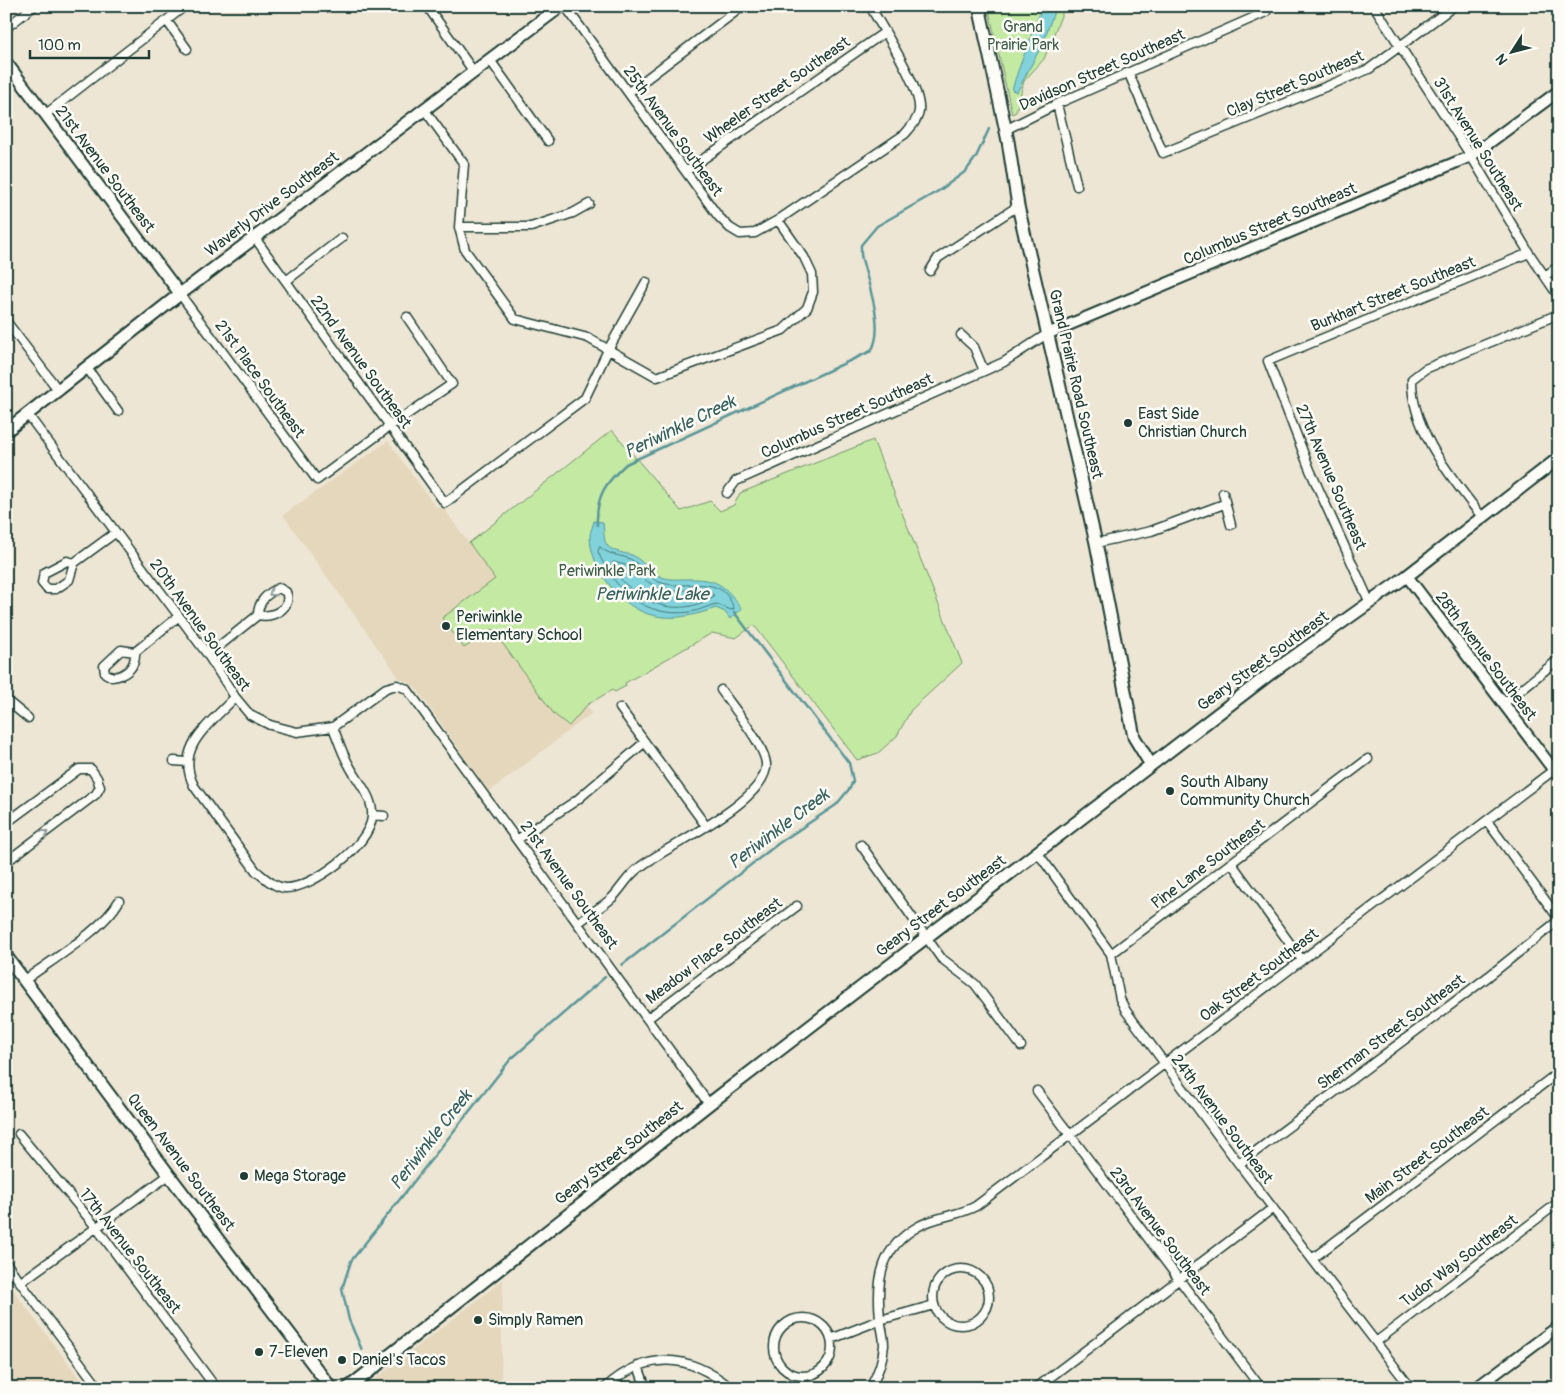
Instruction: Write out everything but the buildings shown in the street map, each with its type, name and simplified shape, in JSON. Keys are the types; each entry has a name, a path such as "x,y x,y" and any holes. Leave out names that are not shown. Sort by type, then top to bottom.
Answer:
{"main road":[{"name":"Waverly Drive Southeast","path":"6,431 180,294 561,6"},
{"name":"Grand Prairie Road Southeast","path":"979,6 1005,130 1018,206 1096,543 1134,737 1151,765"},
{"name":"Geary Street Southeast","path":"348,1388 709,1104 1272,673 1370,604 1559,458"},
{"name":"Queen Avenue Southeast","path":"6,956 331,1388"}],"street":[{"path":"6,28 34,6"},
{"path":"46,114 185,6"},
{"path":"427,6 474,72"},
{"name":"25th Avenue Southeast","path":"565,6 718,216 730,228 740,234 755,233 778,220 905,134 919,113 919,100 885,32"},
{"path":"629,92 744,6"},
{"path":"870,6 885,32"},
{"name":"31st Avenue Southeast","path":"1374,6 1471,156 1529,253 1559,297"},
{"name":"Clay Street Southeast","path":"1129,74 1163,154 1369,69 1454,6"},
{"name":"Davidson Street Southeast","path":"1005,130 1057,104 1129,74 1264,9"},
{"path":"167,21 187,49"},
{"name":"Wheeler Street Southeast","path":"686,171 885,32"},
{"path":"490,60 548,141"},
{"name":"21st Avenue Southeast","path":"6,62 180,294"},
{"name":"Columbus Street Southeast","path":"727,493 736,481 1004,362 1047,334 1471,156 1559,91"},
{"path":"1057,104 1077,186"},
{"path":"424,109 464,164 459,226 465,250 515,319 588,338 657,377 783,330 807,308 813,292 812,274 804,257 778,220"},
{"path":"459,226 530,227 573,213 589,204"},
{"path":"930,271 938,258 1018,206"},
{"name":"22nd Avenue Southeast","path":"255,238 445,503 585,398 608,350"},
{"path":"286,281 342,238"},
{"name":"Burkhart Street Southeast","path":"1268,361 1529,253"},
{"path":"1545,276 1559,266"},
{"path":"608,350 646,282"},
{"name":"21st Place Southeast","path":"180,294 317,480 390,426"},
{"path":"1482,517 1434,451 1412,392 1412,379 1425,369 1559,314"},
{"path":"390,426 452,384 406,317"},
{"path":"6,321 59,391"},
{"path":"961,335 974,347 984,371"},
{"name":"27th Avenue Southeast","path":"1268,361 1310,470 1370,604"},
{"path":"87,368 118,411"},
{"name":"20th Avenue Southeast","path":"28,415 178,617 208,654 235,697 250,715 270,725 297,732 333,726 386,688 403,686"},
{"path":"1223,493 1224,504 1232,525"},
{"path":"1096,543 1150,531 1224,504"},
{"path":"74,563 115,533"},
{"name":"28th Avenue Southeast","path":"1407,576 1502,704 1557,771"},
{"path":"208,654 258,615"},
{"path":"134,652 178,617"},
{"path":"1502,704 1559,659"},
{"name":"21st Avenue Southeast","path":"403,686 428,716 709,1104"},
{"path":"578,923 612,897 637,868 706,826 752,791 762,780 766,766 764,753 721,690"},
{"path":"235,697 192,745 187,762 187,772 194,786 244,855 268,882 283,888 297,887 312,880 351,852 368,830 372,815 365,790 350,768 333,726"},
{"path":"6,700 28,718"},
{"path":"620,708 706,826"},
{"path":"518,839 577,800 645,742"},
{"name":"Pine Lane Southeast","path":"1111,954 1232,864 1368,758"},
{"path":"174,761 187,762"},
{"path":"6,823 79,769 91,770 97,778 100,786 96,794 6,862"},
{"name":"Oak Street Southeast","path":"870,1388 882,1361 884,1342 877,1288 882,1269 901,1239 919,1226 939,1218 962,1214 976,1206 1487,821 1557,771"},
{"path":"372,815 384,816"},
{"path":"1487,821 1559,920"},
{"path":"861,845 941,958 975,984 1021,1046"},
{"name":"24th Avenue Southeast","path":"1038,853 1111,954 1120,999 1126,1011 1239,1164 1411,1388"},
{"path":"1232,864 1302,960"},
{"path":"282,898 283,888"},
{"path":"25,980 101,924 113,912 119,901"},
{"name":"Meadow Place Southeast","path":"647,1019 797,906"},
{"name":"Sherman Street Southeast","path":"1239,1164 1490,976 1559,920"},
{"name":"Main Street Southeast","path":"1312,1259 1559,1072"},
{"name":"23rd Avenue Southeast","path":"1037,1091 1261,1388"},
{"name":"17th Avenue Southeast","path":"19,1134 96,1227 216,1388"},
{"path":"21,1282 169,1175"},
{"name":"Tudor Way Southeast","path":"1376,1342 1559,1202"},
{"path":"1036,1388 1273,1208"},
{"path":"6,1263 99,1388"},
{"path":"964,1269 975,1273 983,1280 988,1290 989,1301 986,1312 978,1320 968,1325 958,1326 947,1322 939,1315 934,1305 933,1294 936,1283 953,1270 964,1269"},
{"path":"831,1339 880,1320 934,1305"},
{"path":"798,1318 809,1318 820,1322 828,1330 831,1339 833,1350 829,1363 820,1372 810,1376 798,1376 787,1372 779,1364 774,1353 774,1341 779,1331 787,1322 798,1318"},
{"path":"1476,1388 1559,1326"},
{"path":"605,1388 620,1374 638,1366 649,1362 670,1360 694,1364 713,1374 730,1388"},
{"path":"638,1366 646,1388"}],"shaded area":[{"name":"Periwinkle Elementary School","path":"388,441 435,506 444,509 592,713 489,792 416,688 400,679 283,515"},
{"path":"503,1280 501,1388 364,1388"},
{"path":"6,1281 87,1388 6,1388"}],"green space":[{"name":"Grand Prairie Park","path":"988,6 1065,6 1044,59 1024,81 1016,112 1012,114"},
{"name":"Periwinkle Park","path":"612,430 681,511 710,501 720,511 734,505 740,493 873,440 962,663 911,710 897,736 878,753 857,760 754,625 736,638 712,633 625,683 626,686 615,692 612,690 587,705 569,726 554,714 492,629 464,648 442,618 495,579 469,543"}],"water":[{"path":"1042,6 1056,6 1043,43 1017,92 1012,90"},
{"name":"Periwinkle Lake","path":"594,521 603,522 606,543 611,549 633,555 654,573 665,578 705,580 719,584 742,609 730,619 725,612 716,608 691,615 674,617 657,616 637,609 617,594 608,583 595,560 591,548 590,534"}],"waterway":[{"name":"Periwinkle Creek","path":"597,525 598,506 603,491 612,477 626,464 871,351 877,330 876,317 861,255 861,245 877,226 940,190 966,171 976,157 989,129"},
{"name":"Periwinkle Creek","path":"622,965 779,843 836,805 850,788 853,781 849,763 734,612"},
{"name":"Periwinkle Creek","path":"362,1350 349,1320 342,1289 351,1261 510,1060 605,977"}],"place":[{"name":"East Side Christian Church","path":"1128,423"},
{"name":"Periwinkle Elementary School","path":"446,626"},
{"name":"South Albany Community Church","path":"1170,791"},
{"name":"Mega Storage","path":"244,1176"},
{"name":"Simply Ramen","path":"478,1320"},
{"name":"7-Eleven","path":"259,1352"},
{"name":"Daniel's Tacos","path":"342,1360"}]}
